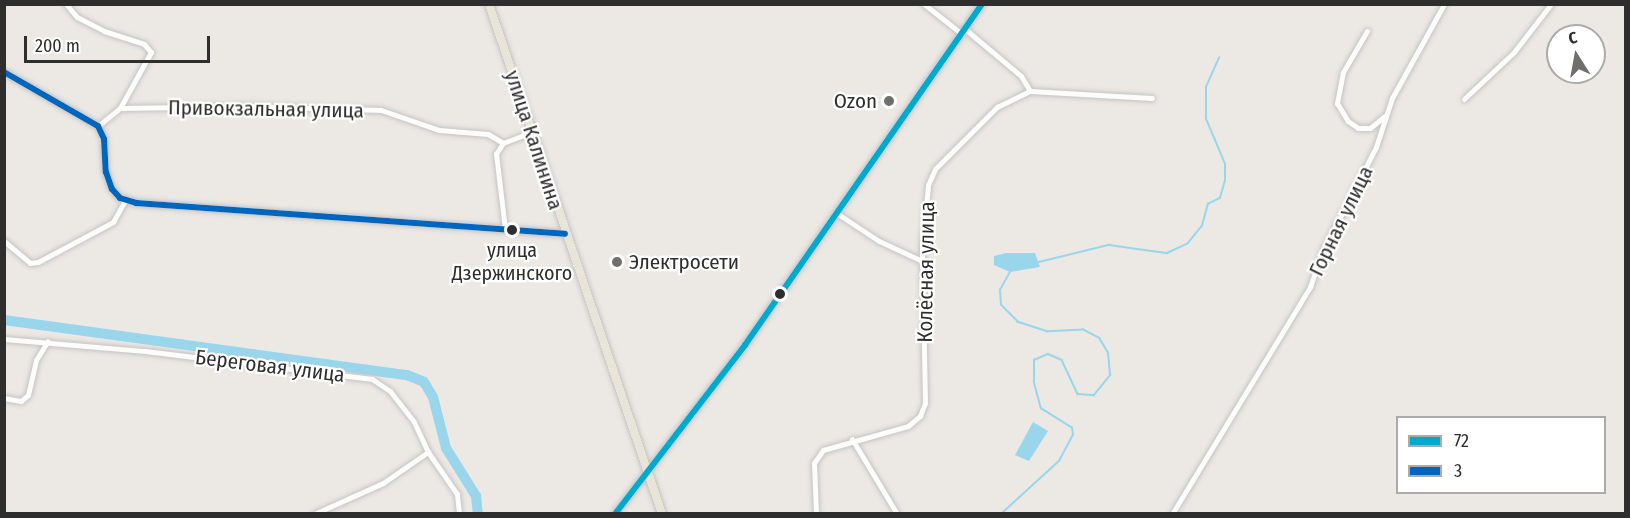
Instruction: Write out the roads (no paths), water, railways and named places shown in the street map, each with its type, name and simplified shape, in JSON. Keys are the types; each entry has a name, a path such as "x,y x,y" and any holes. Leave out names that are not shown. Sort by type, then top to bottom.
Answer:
{"main road":[{"name":"улица Калинина","path":"489,4 662,513"}],"street":[{"path":"66,4 77,16 104,32 144,44 151,52 150,58 120,108 98,126"},
{"path":"924,4 1021,76 1030,91"},
{"path":"615,513 745,345 982,4"},
{"name":"Горная улица","path":"1172,513 1226,431 1293,308 1310,287 1322,252 1376,147 1392,98 1444,4"},
{"path":"1464,99 1514,52 1551,4"},
{"path":"1367,31 1343,72 1337,103 1348,121 1358,128 1370,128 1386,115"},
{"path":"4,72 98,126 104,139 106,172 112,189 124,200 566,234"},
{"name":"Колёсная улица","path":"816,513 814,463 823,450 852,439 908,426 920,416 925,403 922,261 928,185 934,170 997,107 1030,91 1152,98"},
{"name":"Привокзальная улица","path":"120,108 339,107 381,110 410,118 439,130 488,134 502,142"},
{"path":"506,229 496,154 502,142 531,132"},
{"path":"4,241 30,263 38,262 113,222 124,200"},
{"path":"838,214 879,241 922,261"},
{"name":"Береговая улица","path":"4,339 48,341 372,379 390,391 402,406 428,452 457,494 459,513"},
{"path":"4,398 21,401 28,395 36,360 48,341"},
{"path":"852,439 897,513"},
{"path":"314,513 383,483 428,452"}],"water":[{"path":"1006,253 1035,253 1040,267 1010,272 994,265 994,256"},
{"path":"1033,422 1048,431 1029,461 1015,455"}],"waterway":[{"path":"1039,262 1109,245 1167,253 1188,243 1202,226 1208,204 1220,198 1225,181 1225,164 1206,119 1206,87 1219,58"},
{"path":"1001,514 1059,461 1073,435 1072,428 1041,409 1034,382 1034,360 1048,354 1062,360 1078,394 1094,395 1110,375 1108,353 1099,338 1083,330 1048,332 1018,322 1001,305 1000,290 1010,272"},
{"path":"4,320 407,375 424,382 433,397 446,448 476,496 478,514"}],"place":[{"name":"Ozon","path":"889,101"},
{"name":"улица Дзержинского","path":"512,230"},
{"name":"Электросети","path":"617,262"}]}
